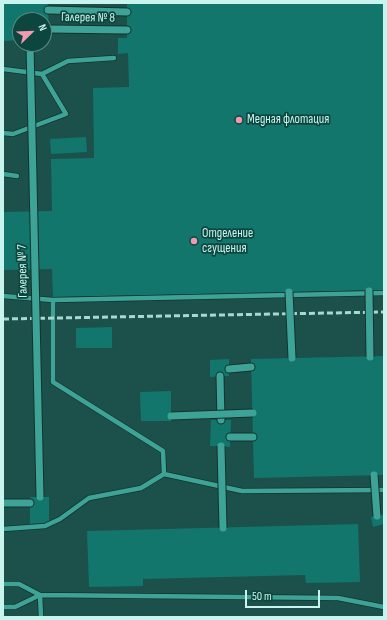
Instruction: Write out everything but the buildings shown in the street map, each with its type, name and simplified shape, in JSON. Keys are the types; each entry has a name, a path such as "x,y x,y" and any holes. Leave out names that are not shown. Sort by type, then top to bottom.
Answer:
{"street":[{"path":"48,10 127,12"},
{"name":"Галерея № 8","path":"52,30 127,30"},
{"name":"Галерея № 7","path":"30,52 40,497"},
{"path":"369,291 370,357"},
{"path":"289,292 292,358"},
{"path":"229,368 252,367"},
{"path":"220,376 221,420"},
{"path":"171,416 253,413"},
{"path":"230,437 253,436"},
{"path":"221,446 223,528"},
{"path":"374,475 377,516"},
{"path":"3,503 30,503"}],"lane":[{"path":"3,69 42,74 68,61 114,58"},
{"path":"3,133 13,134 66,114 42,74"},
{"path":"3,174 17,176"},
{"path":"3,296 53,300 384,293"},
{"path":"53,300 52,382 163,451 164,474"},
{"path":"3,529 45,526 60,519 89,498 141,488 164,474 242,491 384,490"},
{"path":"3,584 19,584 40,595 338,598 384,607"},
{"path":"3,607 16,607 40,595"},
{"path":"40,595 41,617"}],"railway":[{"path":"3,319 384,312"}],"place":[{"name":"Медная флотация","path":"239,120"},
{"name":"Отделение сгущения","path":"194,241"}]}
